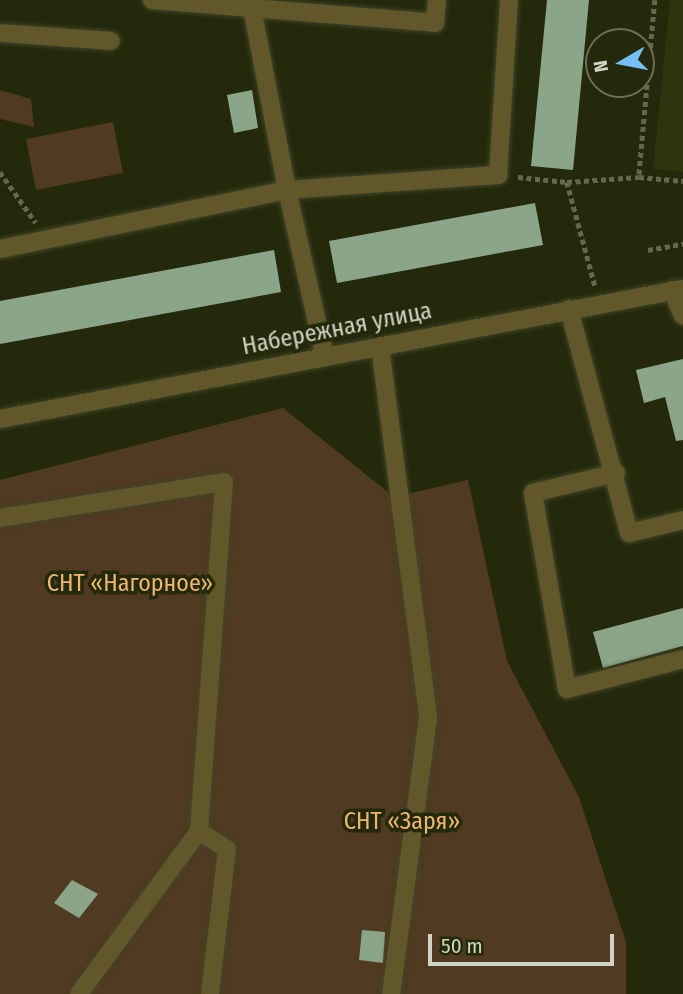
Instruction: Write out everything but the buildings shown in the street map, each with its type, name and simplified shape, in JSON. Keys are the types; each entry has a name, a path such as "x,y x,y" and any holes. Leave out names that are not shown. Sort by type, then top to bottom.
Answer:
{"street":[{"path":"152,0 435,23 437,0"},
{"path":"0,249 287,190 498,174 509,0"},
{"path":"252,8 287,190 325,356"},
{"path":"0,33 111,41"},
{"path":"677,290 683,316"},
{"name":"Набережная улица","path":"0,419 677,290"},
{"path":"569,309 616,474 629,533 683,520"},
{"path":"380,346 428,718 391,994"},
{"path":"616,474 533,493 567,689 683,659"},
{"path":"2,521 224,482 199,831 79,994"},
{"path":"199,831 228,849 209,994"}],"path":[{"path":"639,177 655,0"},
{"path":"0,172 47,239"},
{"path":"498,174 567,182 639,177 683,180"},
{"path":"567,182 594,270 596,304"},
{"path":"648,250 683,244"}],"shaded area":[{"path":"670,0 683,0 683,172 653,169"}],"green space":[{"path":"0,90 31,99 34,127 0,119"},
{"path":"113,122 123,173 36,190 26,139"},
{"path":"283,408 394,497 468,480 507,661 579,797 626,942 626,994 0,994 0,480"}],"park label":[{"name":"СНТ «Нагорное»","path":"130,584"},
{"name":"СНТ «Заря»","path":"402,822"}]}
